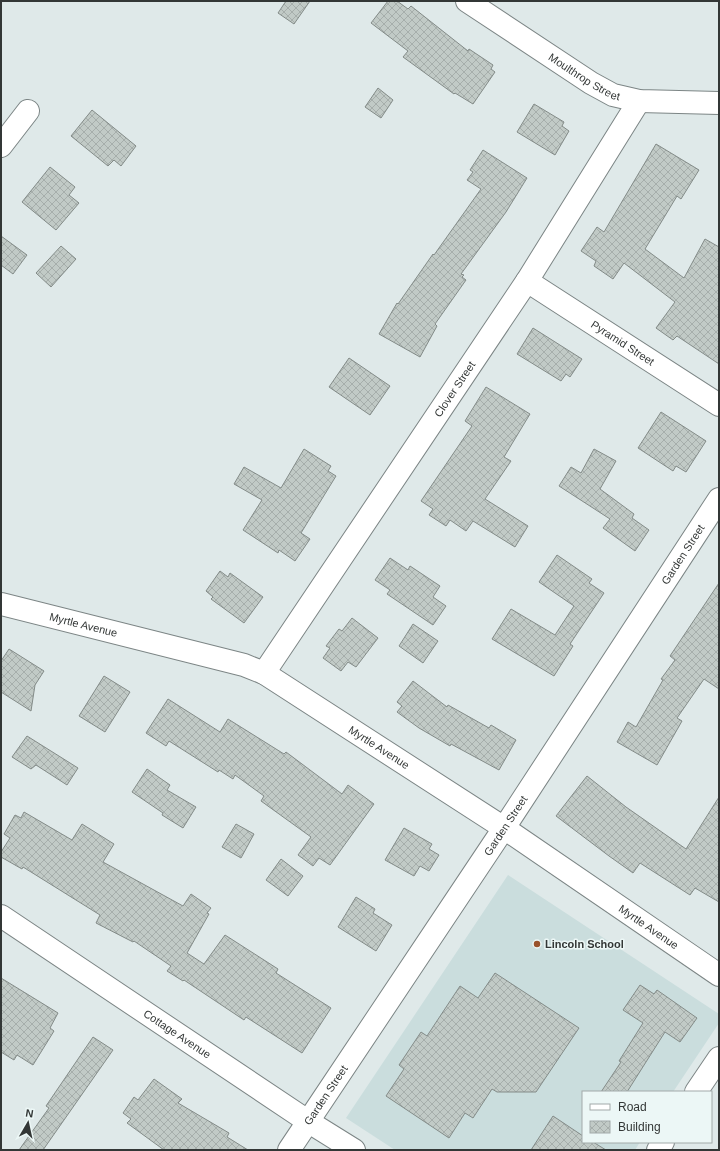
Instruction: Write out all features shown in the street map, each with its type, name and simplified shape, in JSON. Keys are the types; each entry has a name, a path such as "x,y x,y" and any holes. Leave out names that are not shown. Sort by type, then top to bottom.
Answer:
{"street":[{"name":"Moulthrop Street","path":"467,1 591,83 613,95 640,101 719,103"},
{"name":"Clover Street","path":"264,673 527,281 640,101"},
{"path":"1,146 28,111"},
{"name":"Pyramid Street","path":"527,281 719,404"},
{"name":"Garden Street","path":"289,1150 504,828 719,498"},
{"name":"Myrtle Avenue","path":"1,604 244,665 264,673 504,828 719,974"},
{"name":"Cottage Avenue","path":"1,916 309,1122 354,1150"},
{"path":"697,1091 719,1058"}],"shaded area":[{"name":"Lincoln School","path":"508,875 719,1014 719,1023 674,1091 582,1091 582,1143 639,1143 635,1150 395,1150 346,1118"}],"building":[{"path":"286,1 310,1 294,24 278,13"},
{"path":"388,1 397,1 408,9 411,6 468,51 469,49 493,65 491,69 495,72 473,104 455,93 454,94 403,57 408,51 371,23"},
{"path":"378,88 393,100 381,118 365,107"},
{"path":"534,104 564,122 562,126 569,131 555,155 517,132"},
{"path":"92,110 136,146 121,166 114,160 108,166 71,136"},
{"path":"656,144 699,170 681,199 677,196 645,249 684,278 705,239 719,247 719,364 677,336 673,340 656,328 675,302 624,263 613,279 594,266 596,261 581,251 597,227 604,232"},
{"path":"483,150 527,178 506,212 461,274 464,275 462,277 466,280 435,324 437,326 420,357 379,334 397,303 398,304 481,189 467,180 473,172 470,170"},
{"path":"50,167 75,187 69,195 79,203 56,230 22,202"},
{"path":"1,236 27,255 13,274 1,265"},
{"path":"61,246 76,259 51,287 36,273"},
{"path":"533,328 582,359 570,377 566,374 561,381 517,354"},
{"path":"349,358 390,386 370,415 329,387"},
{"path":"486,387 530,414 504,457 511,461 485,499 528,526 515,547 473,521 466,531 450,520 446,526 429,515 433,509 421,501 472,426 465,421"},
{"path":"661,412 706,441 686,472 676,466 673,471 638,448"},
{"path":"304,449 331,466 328,471 336,476 301,533 310,539 295,561 279,550 278,553 243,530 262,500 234,484 244,467 281,488"},
{"path":"594,449 616,461 600,489 634,514 632,518 649,530 635,551 603,528 610,519 559,486 571,467 581,473"},
{"path":"557,555 592,579 589,583 604,593 570,644 573,646 554,676 492,639 511,609 555,635 574,606 539,582"},
{"path":"390,558 408,570 410,566 440,586 433,597 446,606 433,625 387,594 390,590 375,580"},
{"path":"220,571 228,577 230,573 263,597 244,623 211,599 213,597 206,591"},
{"path":"719,583 719,689 704,679 677,718 682,721 657,765 617,742 628,722 636,727 663,680 661,679 675,660 670,656"},
{"path":"352,618 378,638 356,667 348,662 341,671 323,658 330,648 326,646 339,629 342,631"},
{"path":"413,624 438,641 423,663 399,646"},
{"path":"9,649 44,671 35,685 31,711 1,692 1,661"},
{"path":"104,676 130,692 105,732 79,716"},
{"path":"413,681 447,707 448,705 489,728 491,725 516,740 499,770 451,744 450,746 419,728 397,712 402,706 397,702"},
{"path":"168,699 220,732 228,719 284,754 286,752 342,794 348,785 374,804 330,865 319,858 313,866 298,855 311,837 261,801 264,796 235,775 233,779 219,770 218,772 169,741 166,746 146,733"},
{"path":"27,736 78,768 67,785 36,765 31,769 12,757"},
{"path":"147,769 170,785 167,790 196,807 183,828 162,815 163,813 132,792"},
{"path":"587,776 626,807 686,849 719,797 719,902 695,888 690,895 640,863 633,873 556,816"},
{"path":"24,812 72,840 82,824 114,844 103,862 183,906 191,894 211,908 187,953 204,964 225,935 278,969 276,973 331,1008 302,1053 246,1017 244,1020 184,980 183,981 167,971 171,966 134,941 133,942 96,923 100,915 23,867 22,869 1,857 1,852 10,838 4,834 15,815 21,818"},
{"path":"236,824 254,834 241,858 222,847"},
{"path":"404,828 432,844 429,849 439,855 429,871 420,866 414,876 385,860"},
{"path":"281,859 303,876 288,896 266,880"},
{"path":"356,897 375,909 373,913 392,925 376,951 338,927"},
{"path":"495,973 579,1028 536,1092 497,1092 492,1089 473,1118 465,1113 449,1138 386,1096 404,1069 399,1065 421,1032 427,1036 460,986 478,998"},
{"path":"1,978 58,1013 50,1028 54,1031 33,1065 17,1055 14,1060 1,1052"},
{"path":"640,985 654,994 657,990 697,1018 680,1042 665,1032 628,1091 602,1091 621,1062 619,1061 643,1023 623,1010"},
{"path":"93,1037 113,1050 43,1150 19,1150 49,1108 46,1106"},
{"path":"154,1079 182,1099 178,1103 229,1133 227,1137 248,1150 164,1150 127,1123 131,1119 123,1113 134,1097 138,1100"},
{"path":"553,1116 582,1135 582,1143 595,1143 606,1150 531,1150"}],"place":[{"name":"Lincoln School","path":"537,944"}]}
